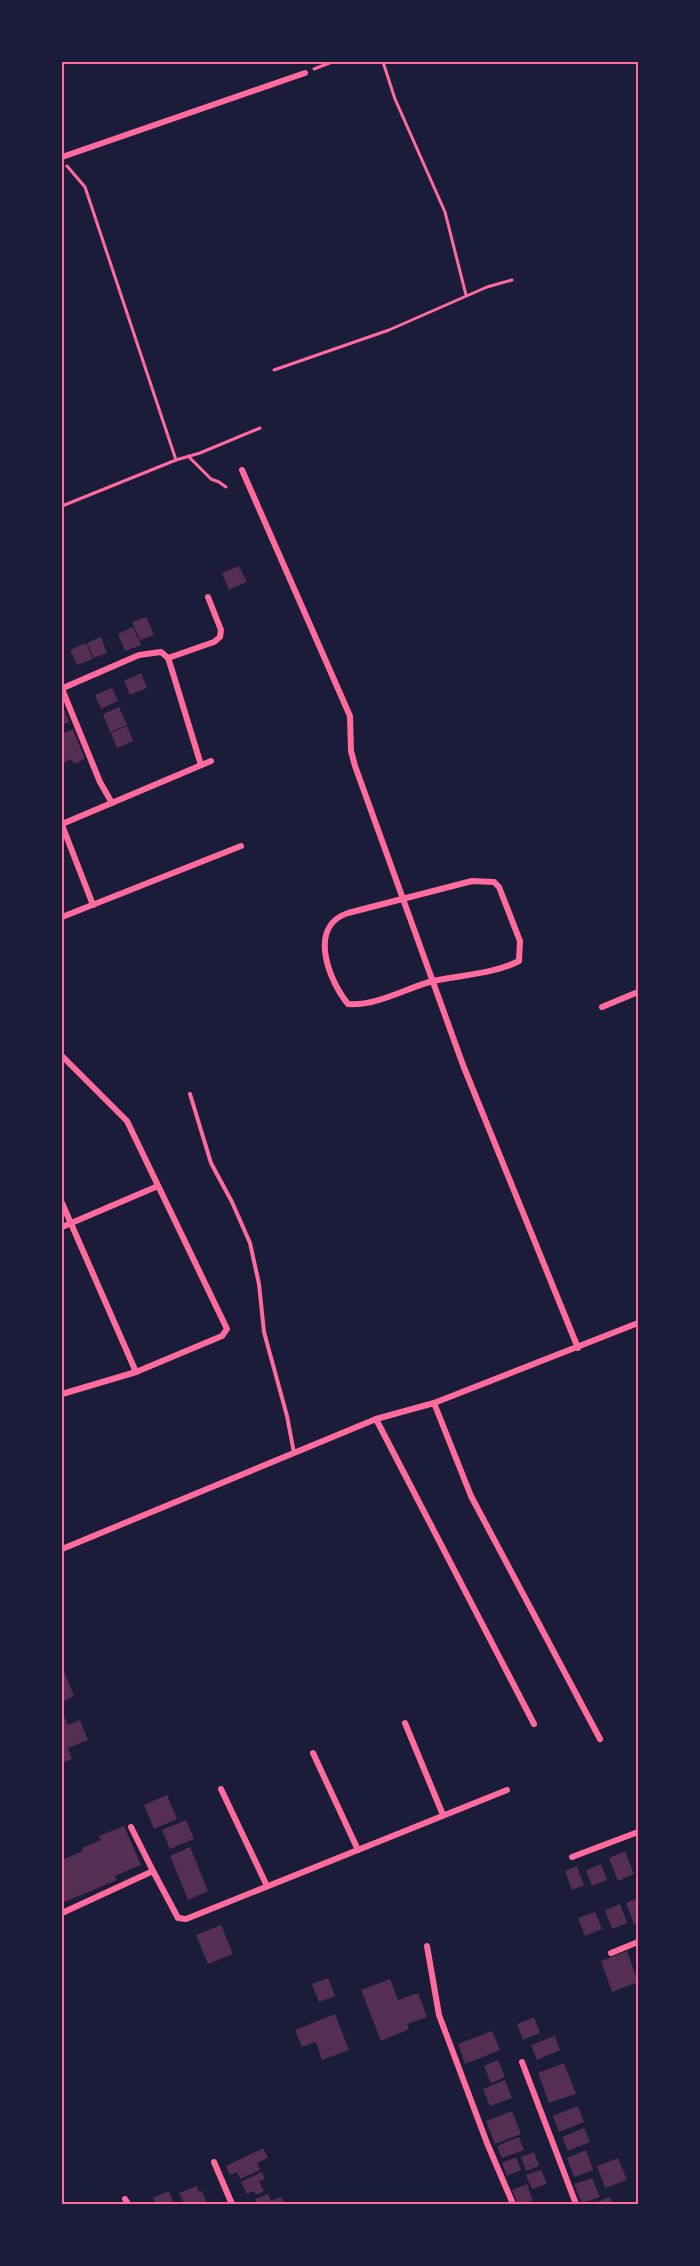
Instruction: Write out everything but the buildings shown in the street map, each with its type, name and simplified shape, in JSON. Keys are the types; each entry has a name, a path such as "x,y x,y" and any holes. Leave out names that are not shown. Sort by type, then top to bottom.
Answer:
{"street":[{"path":"62,159 306,73"},
{"path":"242,470 350,716 351,752 402,899 467,1076 578,1348"},
{"path":"168,658 220,638 221,630 208,597"},
{"path":"112,804 100,782 62,688 140,655 161,652 168,658 201,765"},
{"path":"93,905 62,825 211,761"},
{"path":"62,917 241,846"},
{"path":"472,881 494,882 499,887 520,941 519,961 512,965 432,982 365,1003 348,1004 332,977 324,940 326,930 342,915 472,881"},
{"path":"602,1007 639,992"},
{"path":"62,1056 127,1121 227,1329 222,1336 136,1372 62,1394"},
{"path":"62,1227 158,1186"},
{"path":"62,1203 69,1224 136,1372"},
{"path":"62,1549 376,1419 434,1403 639,1323"},
{"path":"434,1403 471,1496 600,1739"},
{"path":"376,1419 534,1724"},
{"path":"405,1723 444,1815"},
{"path":"313,1753 358,1850"},
{"path":"220,1789 267,1886"},
{"path":"131,1827 181,1920 507,1790"},
{"path":"572,1857 639,1832"},
{"path":"62,1913 153,1871"},
{"path":"611,1953 639,1942"},
{"path":"427,1946 439,2015 513,2205"},
{"path":"522,2062 576,2205"},
{"path":"214,2162 232,2205"}],"lane":[{"path":"190,1094 211,1163 250,1243 259,1284 264,1332 287,1416 294,1453"}],"path":[{"path":"306,73 332,62"},
{"path":"383,62 395,99 445,212 466,295"},
{"path":"62,159 85,187 176,460"},
{"path":"274,370 388,330 466,295 475,294 487,287 512,280"},
{"path":"62,506 260,428"},
{"path":"188,456 211,479 226,487"}]}
